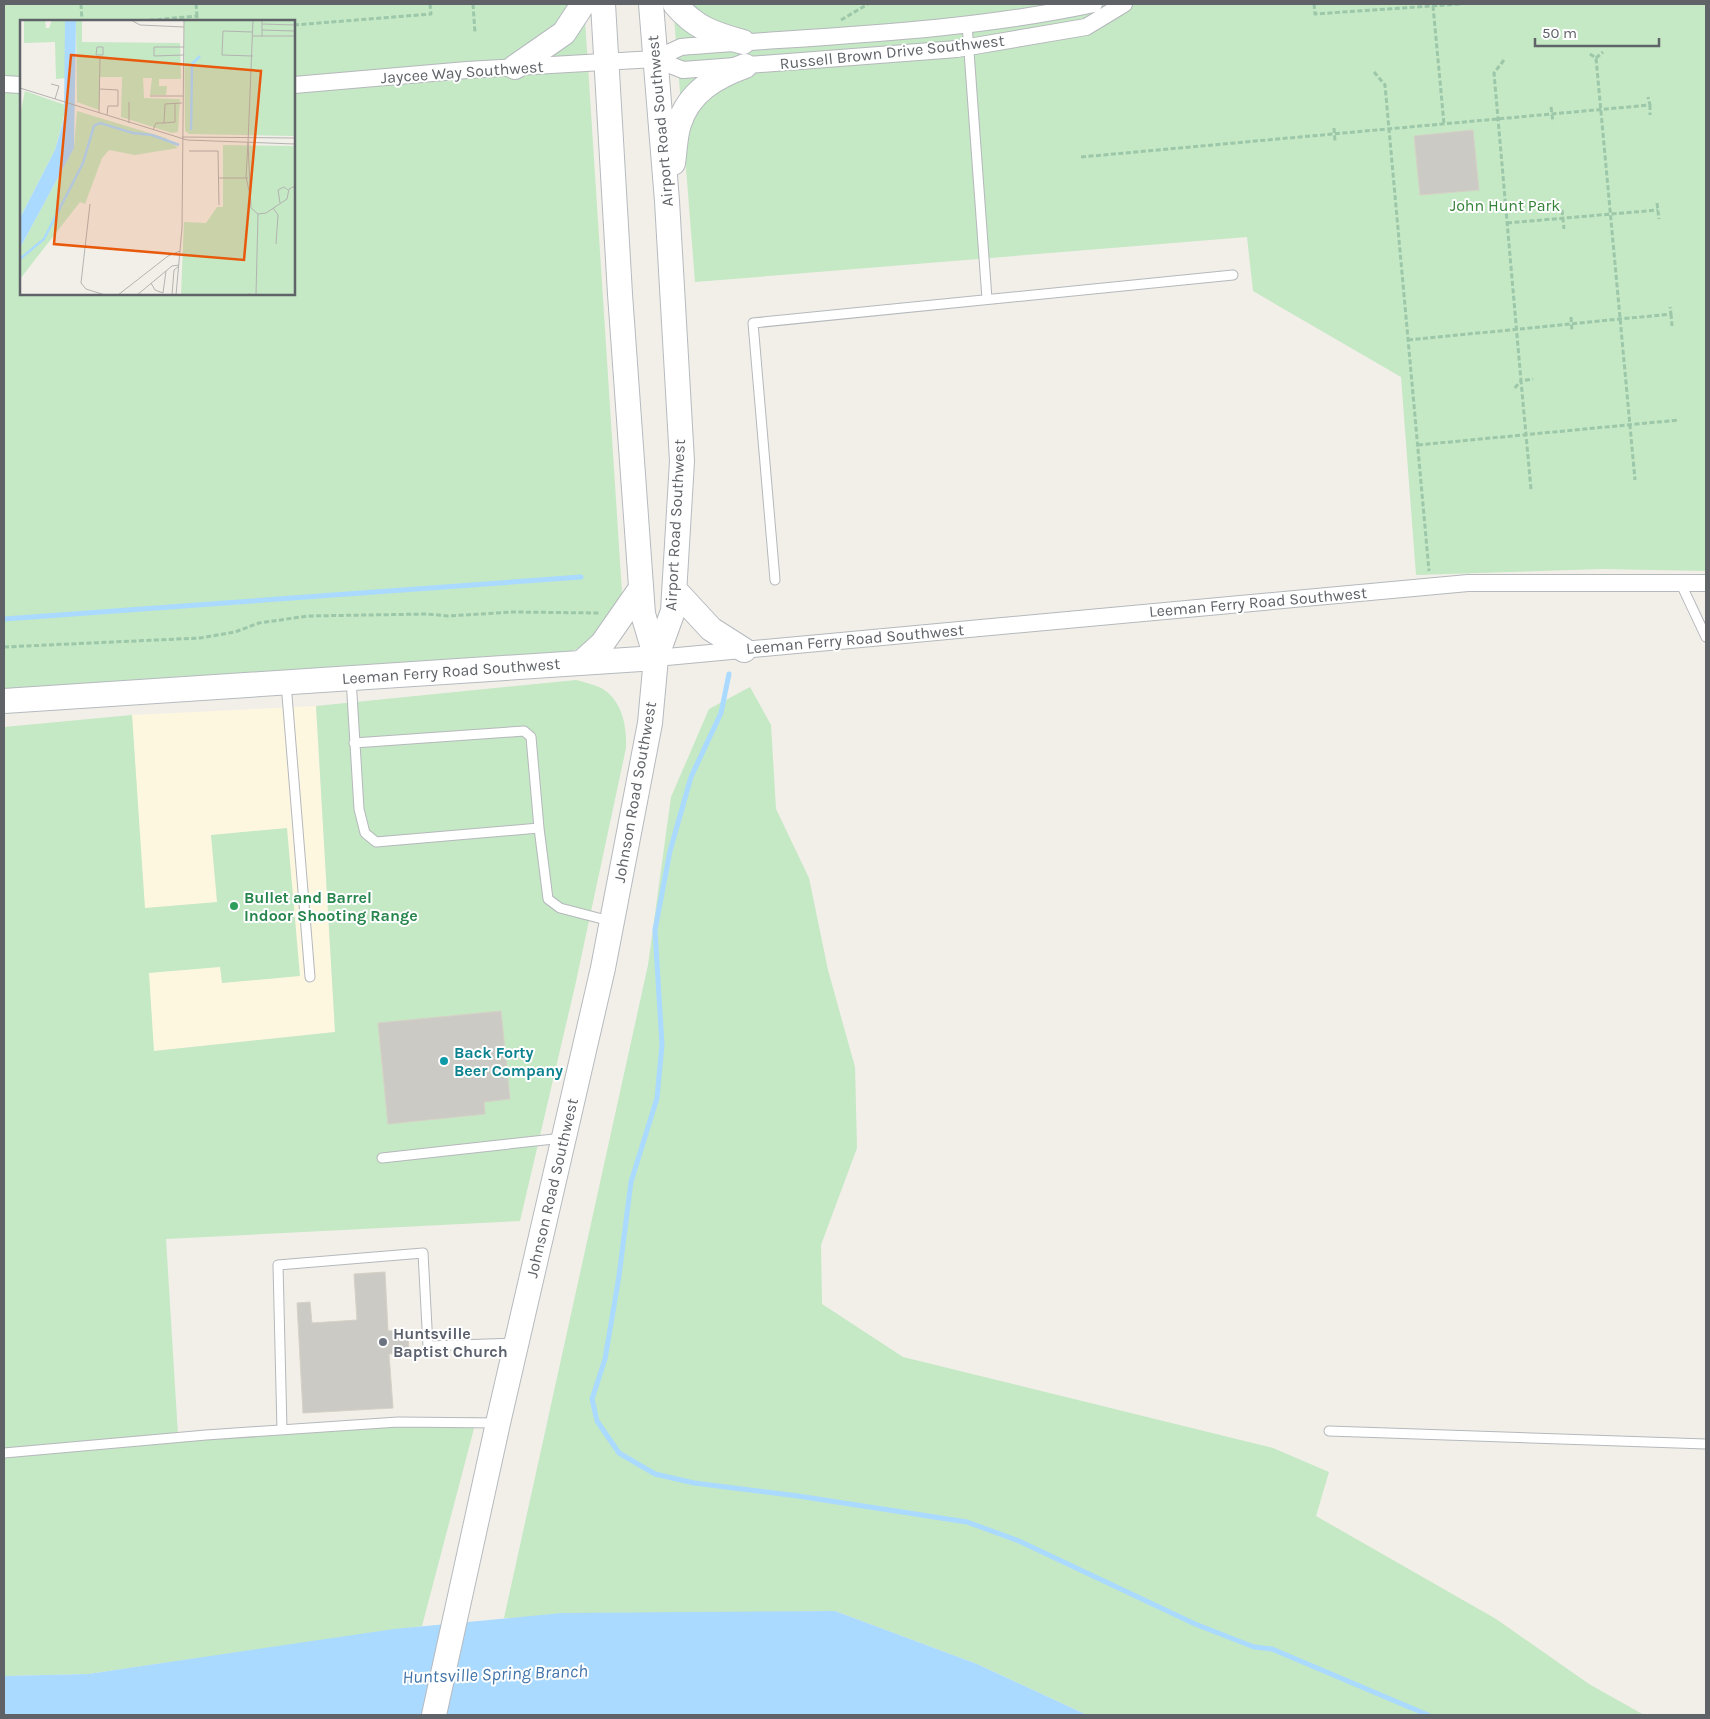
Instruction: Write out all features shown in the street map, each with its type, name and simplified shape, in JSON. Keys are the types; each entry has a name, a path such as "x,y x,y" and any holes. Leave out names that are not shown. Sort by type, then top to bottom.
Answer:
{"street":[{"path":"515,67 564,33 583,4"},
{"name":"Airport Road Southwest","path":"603,4 620,294 643,614 656,658"},
{"name":"Airport Road Southwest","path":"651,4 667,201 682,461 673,611 656,658"},
{"path":"675,4 695,24 714,34 743,42"},
{"name":"Russell Brown Drive Southwest","path":"631,60 655,59 681,47 967,24 1033,17 1094,4"},
{"name":"Russell Brown Drive Southwest","path":"655,59 683,70 968,47 1086,26 1124,4"},
{"name":"Jaycee Way Southwest","path":"295,85 515,67 631,60"},
{"path":"667,201 678,126 687,105 698,91 721,75 745,66"},
{"path":"4,84 20,85"},
{"name":"Leeman Ferry Road Southwest","path":"4,701 656,658 1468,583 1706,583"},
{"path":"581,663 606,639 641,588"},
{"path":"675,590 711,629 744,650"},
{"name":"Johnson Road Southwest","path":"434,1715 498,1422 612,922 650,723 656,658"}],"lane":[{"path":"967,24 987,299"},
{"path":"775,580 753,323 1233,275"},
{"path":"1680,582 1706,637"},
{"path":"351,678 359,809 365,833 376,842 539,828"},
{"path":"286,682 310,977"},
{"path":"354,743 524,731 531,737 539,828 548,899 560,908 612,922"},
{"path":"382,1158 563,1138"},
{"path":"282,1430 278,1265 423,1252 428,1346 516,1343"},
{"path":"4,1453 398,1422 498,1422"},
{"path":"1329,1431 1706,1444"}],"path":[{"path":"81,4 82,20"},
{"path":"196,4 197,20"},
{"path":"295,24 431,14 430,4"},
{"path":"474,4 475,33"},
{"path":"840,20 868,4"},
{"path":"1314,4 1315,14 1460,4"},
{"path":"1433,5 1444,124"},
{"path":"153,20 197,16"},
{"path":"1596,58 1603,52"},
{"path":"1590,54 1596,58"},
{"path":"1596,58 1635,480"},
{"path":"1504,60 1494,73 1531,489"},
{"path":"1374,72 1385,85 1431,586"},
{"path":"1648,97 1650,115"},
{"path":"1081,157 1650,105"},
{"path":"1551,107 1553,122"},
{"path":"1334,128 1335,141"},
{"path":"1657,202 1659,219"},
{"path":"1562,210 1564,229"},
{"path":"1508,223 1658,210"},
{"path":"1670,307 1672,326"},
{"path":"1408,340 1670,314"},
{"path":"1571,317 1572,331"},
{"path":"1513,390 1522,381 1533,379"},
{"path":"1418,445 1680,420"},
{"path":"4,647 200,638 235,632 258,623 308,616 606,613"}],"shaded area":[{"path":"316,706 335,1032 153,1051 132,715"}],"green space":[{"path":"4,4 584,4 622,593 616,613 584,646 570,652 4,702"},
{"name":"John Hunt Park","path":"673,4 1706,4 1706,571 1602,569 1416,575 1401,377 1253,291 1247,237 695,282"},
{"path":"576,680 599,687 613,698 622,713 626,748 575,986 520,1221 166,1239 178,1435 477,1417 422,1626 88,1674 4,1676 4,727 132,715 145,908 217,902 211,835 287,828 300,976 222,983 220,967 149,973 154,1051 335,1032 316,706"},
{"path":"750,687 771,725 776,809 809,878 828,970 855,1067 857,1148 821,1245 822,1304 903,1357 1273,1448 1329,1472 1316,1516 1496,1619 1589,1684 1644,1715 1087,1715 977,1664 835,1611 504,1618 648,965 671,797 709,709"}],"water":[{"name":"Huntsville Spring Branch","path":"835,1611 977,1664 1087,1715 4,1715 4,1676 88,1674 394,1629 562,1613"}],"building":[{"path":"1473,130 1479,190 1420,195 1414,136"},
{"name":"Back Forty Beer Company","path":"501,1011 510,1099 484,1102 485,1114 388,1124 378,1023"},
{"name":"Huntsville Baptist Church","path":"385,1272 388,1331 408,1330 409,1353 389,1354 393,1408 303,1413 297,1303 310,1302 312,1323 357,1320 354,1274"}],"waterway":[{"path":"4,619 581,577"},
{"path":"729,674 721,713 691,777 670,851 655,930 662,1045 657,1098 631,1182 619,1276 605,1359 592,1399 597,1421 619,1453 655,1474 694,1483 798,1496 967,1522 1019,1541 1195,1624 1254,1647 1272,1649 1428,1715"}],"place":[{"name":"Bullet and Barrel Indoor Shooting Range","path":"234,906"},
{"name":"Back Forty Beer Company","path":"444,1061"},
{"name":"Huntsville Baptist Church","path":"383,1342"}]}
